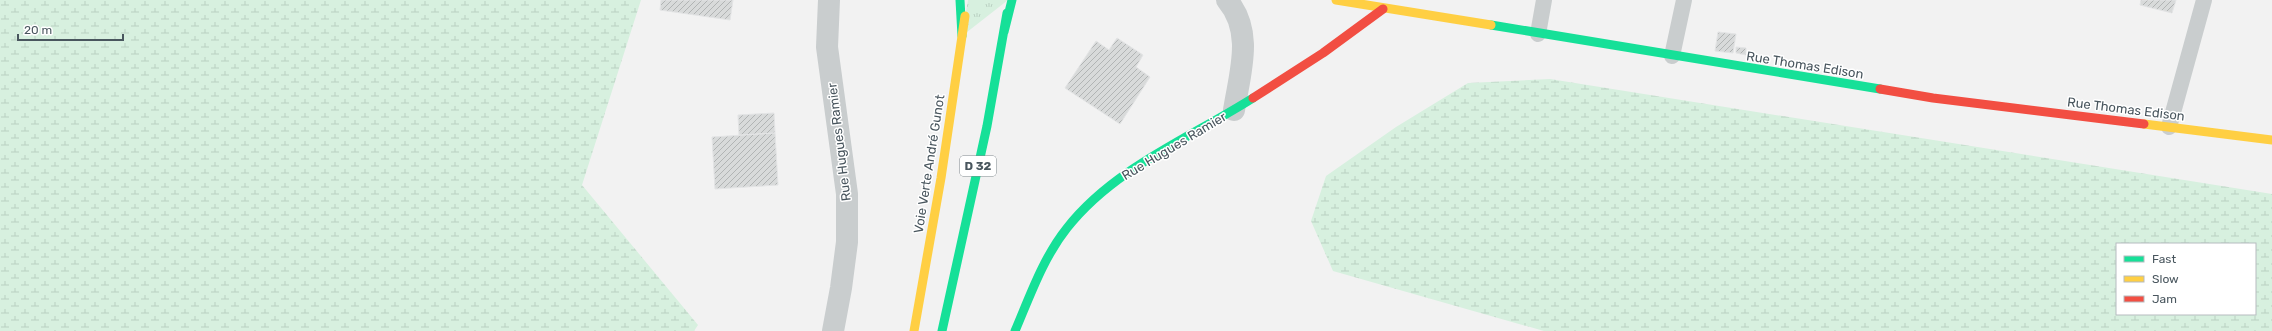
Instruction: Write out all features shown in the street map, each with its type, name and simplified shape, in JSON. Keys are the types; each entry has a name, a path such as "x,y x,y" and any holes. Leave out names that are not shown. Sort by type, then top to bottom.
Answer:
{"main road":[{"path":"960,0 962,36"},
{"name":"Voie Verte André Gunot","path":"914,331 968,0"},
{"name":"D 32","path":"942,331 987,126 1009,0"},
{"path":"1004,32 1012,0"},
{"name":"Rue Thomas Edison","path":"1336,0 1933,98 2272,140"},
{"name":"Rue Hugues Ramier","path":"1015,331 1056,246 1066,229 1089,204 1118,178 1302,69 1384,8"}],"street":[{"name":"Rue Hugues Ramier","path":"829,0 827,46 847,194 847,242 841,288 832,331"},
{"path":"1226,0 1235,10 1244,41 1234,110"}],"lane":[{"path":"1538,34 1544,0"},
{"path":"1672,56 1684,0"},
{"path":"2170,127 2204,0"}],"green space":[{"path":"0,0 641,0 582,185 698,325 694,331 0,331"},
{"path":"968,0 1008,0 962,36"},
{"path":"1550,79 2272,194 2272,331 1544,331 1333,271 1311,221 1326,176 1396,127 1468,83"}],"building":[{"path":"661,0 733,0 730,20 660,10"},
{"path":"2141,0 2176,0 2172,13 2140,5"},
{"path":"1718,32 1736,34 1733,53 1715,51"},
{"path":"1117,38 1143,55 1136,67 1150,77 1120,124 1065,88 1096,41 1109,50"},
{"path":"1736,47 1746,48 1746,55 1736,53"},
{"path":"774,113 775,133 739,135 738,115"},
{"path":"775,133 778,185 715,189 712,137"}],"traffic: fast":[{"path":"960,0 962,36"},
{"path":"1004,32 1012,0"},
{"path":"942,331 987,126 1007,13"},
{"path":"1491,25 1880,89"},
{"path":"1015,331 1051,252 1067,228 1086,207 1107,188 1130,171 1253,98"}],"traffic: slow":[{"path":"1336,0 1491,25"},
{"path":"914,331 941,178 965,16"},
{"path":"2144,124 2272,140"}],"traffic: jam":[{"path":"1253,98 1323,53 1383,9"},
{"path":"1880,89 1933,98 2144,124"}]}
